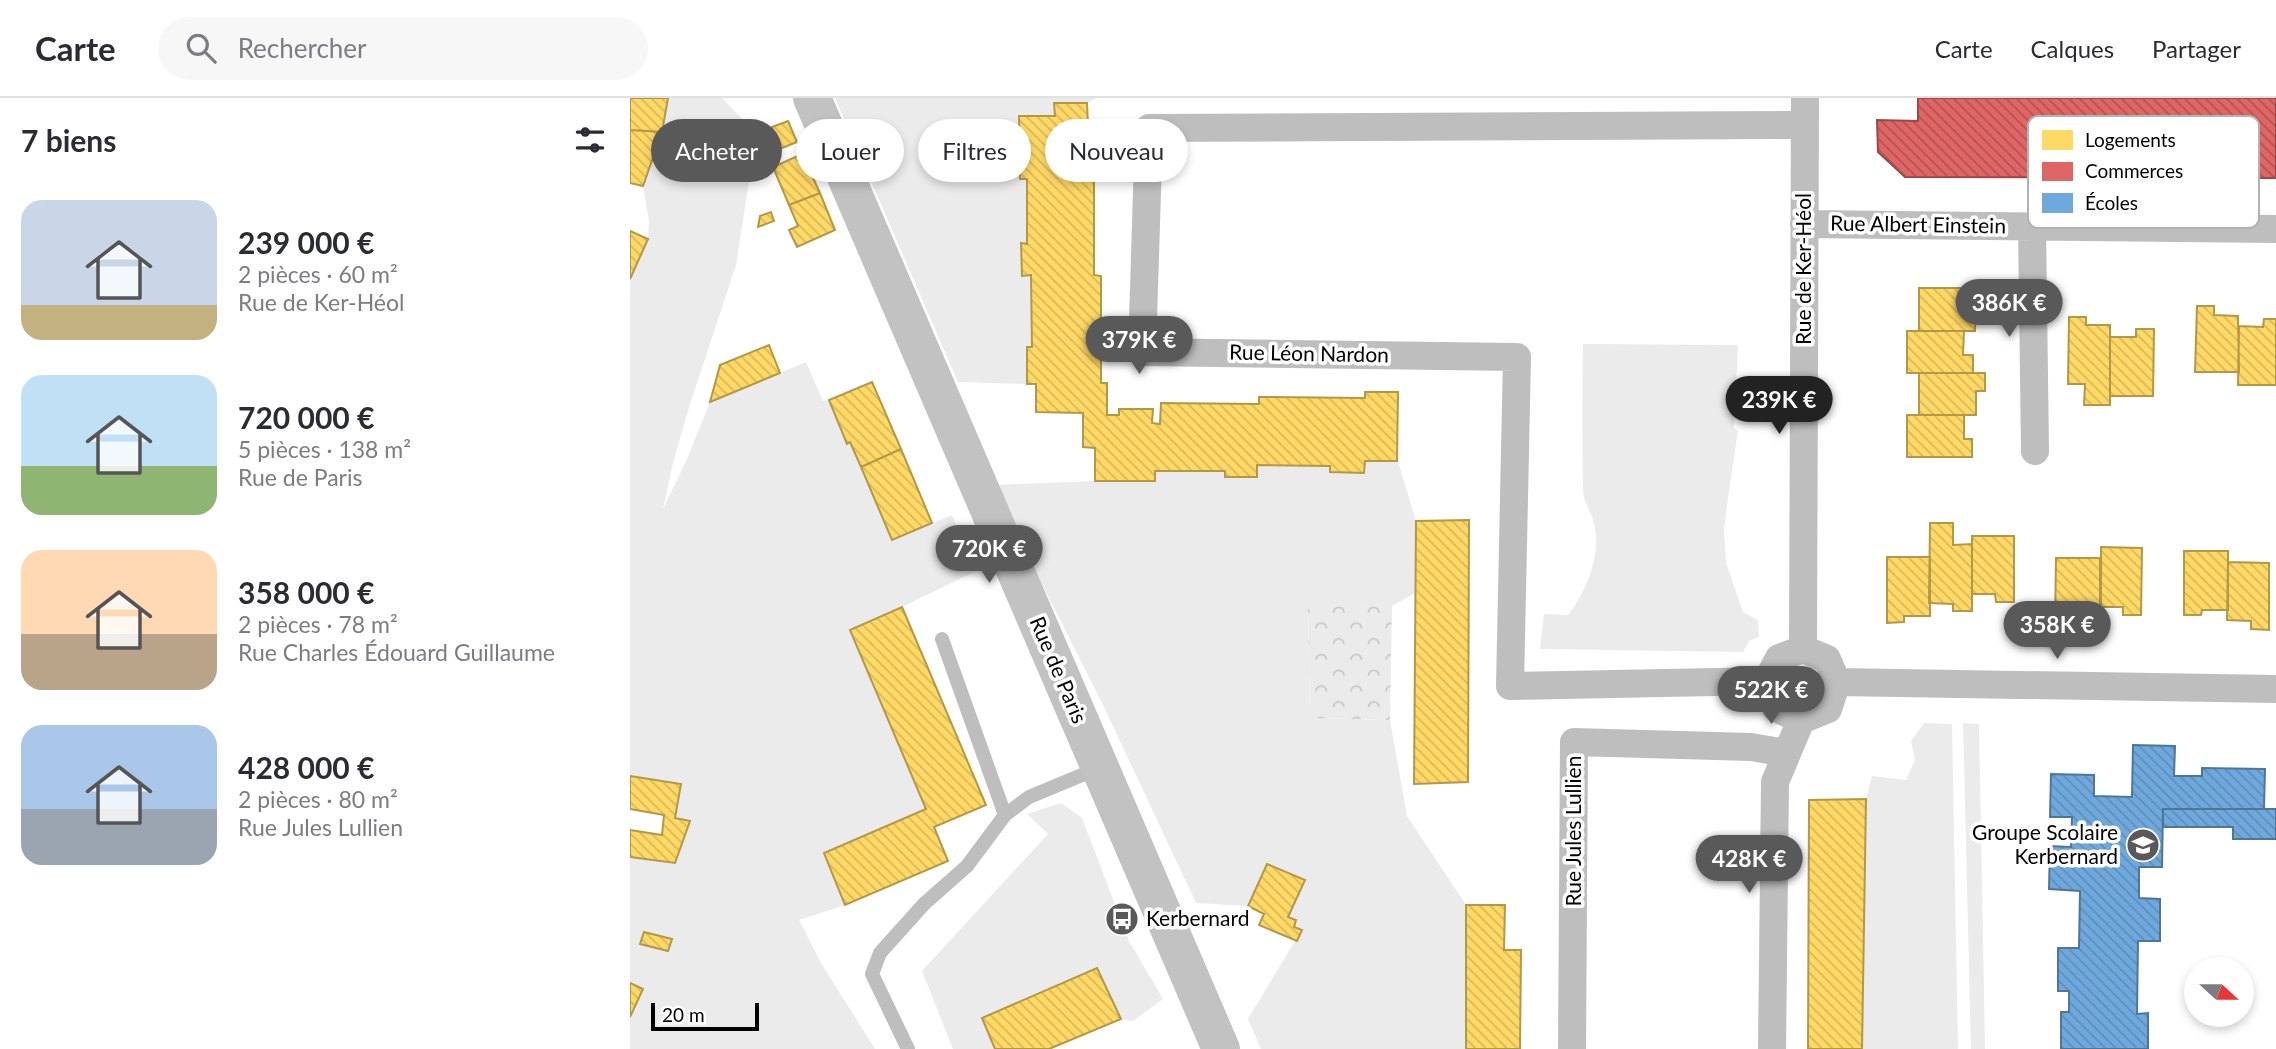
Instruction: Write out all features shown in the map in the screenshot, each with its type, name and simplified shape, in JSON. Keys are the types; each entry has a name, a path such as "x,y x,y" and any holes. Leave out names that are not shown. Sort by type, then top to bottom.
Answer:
{"main road":[{"name":"Rue de Paris","path":"812,98 1221,1049"}],"street":[{"name":"Rue de Ker-Héol","path":"1802,649 1805,111"},
{"name":"Rue Léon Nardon","path":"1767,681 1510,686 1517,357 1143,352 1149,128 1805,111"},
{"name":"Rue Albert Einstein","path":"1804,224 2028,226"},
{"name":"Rue Albert Einstein","path":"2032,228 2035,451"},
{"name":"Rue Albert Einstein","path":"2195,228 2276,229"},
{"path":"1772,1049 1775,782 1801,720 1828,709 1837,682 1827,659 1802,649 1779,658 1767,681 1776,708 1801,720"},
{"path":"1837,682 2276,689"},
{"name":"Rue Jules Lullien","path":"1573,1049 1574,742 1751,747 1786,753"}],"lane":[{"path":"942,639 1005,815"},
{"path":"908,1049 872,974 880,953 924,904 967,866 1005,815 1029,797 1100,768"}],"green space":[{"path":"668,98 722,98 742,119 664,119"},
{"path":"835,98 1097,98 1087,103 1055,103 1055,116 1019,119 918,119 918,182 1027,182 1027,244 1021,244 1022,275 1031,275 1032,347 1027,347 1027,384 958,382 871,182 904,182 904,119 844,119"},
{"path":"651,163 651,182 749,182 736,265 690,404 663,509 710,402 806,362 823,401 829,400 847,444 850,442 893,539 952,515 976,571 902,607 926,809 824,853 845,905 799,920 821,963 875,1049 630,1049 630,1017 643,990 630,983 630,857 675,863 689,821 675,818 681,784 630,776 630,279 648,239 649,221 643,186","holes":["644,932 671,939 668,951 640,944"]},
{"path":"1583,344 1738,345 1734,429 1738,430 1724,531 1726,563 1743,612 1758,620 1759,637 1749,641 1743,652 1540,649 1544,614 1568,615 1587,583 1596,545 1596,532 1583,489"},
{"path":"1397,458 1416,521 1415,593 1392,606 1308,608 1310,718 1390,720 1407,816 1466,905 1466,1049 1261,1049 1248,1019 1301,931 1294,927 1296,920 1288,917 1305,880 1267,864 1248,906 1196,903 1104,707 992,485 1155,481 1155,471 1225,471 1225,477 1256,477 1257,465 1330,466 1331,472 1364,473 1365,461 1397,461"},
{"path":"1392,606 1390,720 1310,718 1308,607"},
{"path":"1924,723 1952,724 1958,1049 1862,1049 1866,799 1872,776 1906,780 1915,760 1911,741"},
{"path":"1963,723 1979,724 1985,1049 1971,1049"},
{"path":"1061,803 1082,818 1129,941 1163,999 1133,1021 1121,1019 1097,968 982,1018 995,1049 953,1049 922,971 1048,834 1027,814"}],"building: Logements":[{"path":"630,98 668,98 664,119 651,119 651,131 630,130"},
{"path":"1054,103 1087,103 1088,119 1045,119 1045,182 1094,182 1094,275 1101,276 1101,383 1107,383 1107,415 1119,415 1119,409 1153,409 1152,423 1160,424 1161,403 1259,404 1259,397 1365,398 1365,392 1398,392 1397,461 1365,461 1364,473 1330,472 1330,466 1257,465 1257,477 1225,477 1225,471 1155,471 1155,481 1095,481 1095,448 1083,447 1083,413 1036,412 1036,384 1027,384 1027,347 1032,347 1031,275 1022,276 1021,243 1027,244 1031,119 1019,119 1019,116 1055,116"},
{"path":"788,121 796,142 782,148 782,123"},
{"path":"630,130 651,131 651,163 643,186 630,183"},
{"path":"796,157 796,182 815,182 820,193 789,205 779,182 782,182 782,163"},
{"path":"820,193 835,230 797,247 789,230 798,226 789,205"},
{"path":"771,212 774,221 758,227 760,216"},
{"path":"630,231 648,239 630,279"},
{"path":"1919,288 1985,288 1985,307 1976,307 1975,331 1919,331"},
{"path":"2197,306 2214,306 2214,315 2238,316 2239,372 2195,372"},
{"path":"2069,317 2086,317 2086,325 2110,325 2110,405 2084,405 2085,384 2068,384"},
{"path":"2264,319 2276,319 2276,385 2238,385 2239,326 2263,327"},
{"path":"2136,329 2154,329 2153,396 2110,396 2110,337 2136,337"},
{"path":"1907,331 1964,331 1963,355 1973,355 1973,373 1907,373"},
{"path":"769,345 780,373 710,402 720,365"},
{"path":"1919,373 1985,373 1985,391 1976,391 1976,415 1919,415"},
{"path":"872,382 901,449 861,467 850,442 847,444 829,400"},
{"path":"1907,415 1964,415 1964,439 1972,439 1972,457 1907,457"},
{"path":"901,449 932,523 892,540 861,467"},
{"path":"1469,520 1468,782 1414,784 1416,521"},
{"path":"1930,523 1953,523 1953,545 1972,544 1972,611 1953,611 1953,604 1929,603"},
{"path":"1972,536 2014,536 2014,602 1996,602 1995,594 1972,594"},
{"path":"2101,547 2142,548 2141,615 2123,615 2123,607 2101,607"},
{"path":"2184,551 2228,551 2228,610 2202,610 2201,615 2184,615"},
{"path":"1887,557 1930,557 1930,616 1904,616 1904,622 1887,623"},
{"path":"2056,558 2100,558 2100,625 2055,624"},
{"path":"2228,562 2269,563 2269,630 2251,629 2251,621 2227,620"},
{"path":"902,607 986,805 934,827 948,861 845,905 824,853 926,809 850,630"},
{"path":"630,776 681,784 675,818 690,821 675,863 630,857 630,830 662,835 664,815 630,809"},
{"path":"1866,799 1862,1049 1808,1049 1809,800"},
{"path":"1267,864 1305,880 1288,917 1296,920 1294,927 1302,930 1297,941 1259,925 1264,914 1248,906"},
{"path":"1466,905 1505,905 1504,950 1521,950 1520,1049 1466,1049"},
{"path":"644,932 672,939 668,951 640,944"},
{"path":"1097,968 1121,1019 1049,1049 995,1049 982,1018"},
{"path":"630,983 643,989 630,1017"}],"building: Commerces":[{"path":"1918,98 2276,98 2276,178 2259,178 2259,116 2028,116 2028,177 1905,177 1878,152 1877,120 1918,121"}],"building: Écoles":[{"path":"2133,745 2175,746 2174,776 2202,776 2202,768 2265,769 2264,809 2163,809 2162,867 2139,867 2139,898 2160,899 2160,941 2138,941 2137,1014 2148,1013 2148,1049 2061,1049 2061,1012 2069,1012 2069,991 2058,991 2058,948 2079,948 2080,891 2049,889 2050,846 2071,847 2072,817 2050,817 2051,774 2094,775 2094,796 2132,797"},
{"path":"2163,809 2276,809 2276,839 2233,839 2233,827 2163,827"}],"place":[{"name":"Groupe Scolaire Kerbernard","path":"2143,845"},
{"name":"Kerbernard","path":"1122,919"}]}
